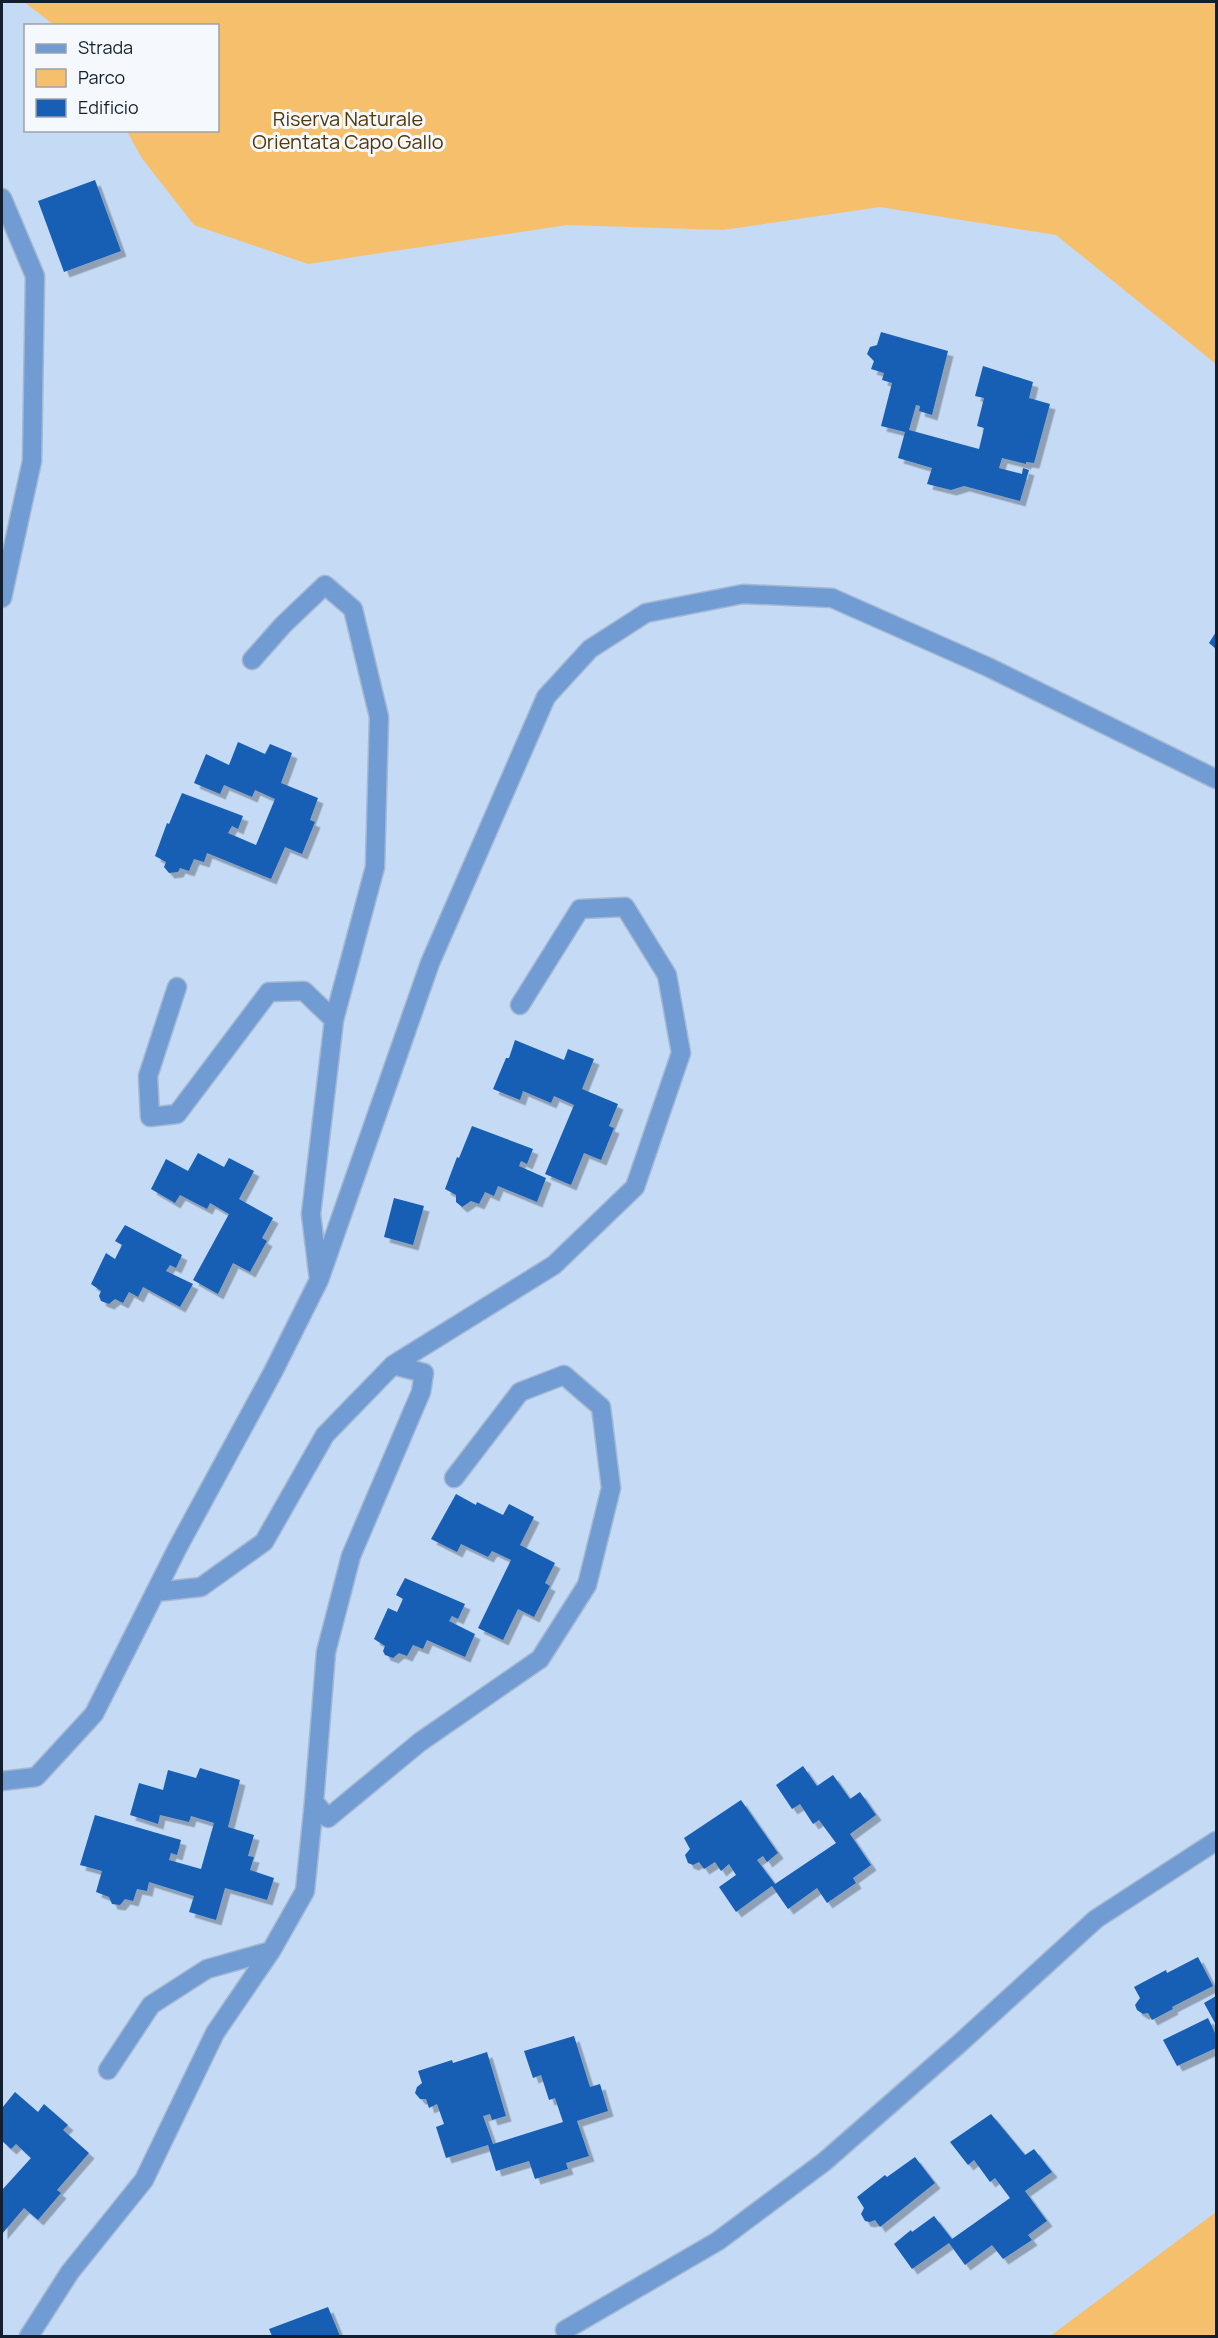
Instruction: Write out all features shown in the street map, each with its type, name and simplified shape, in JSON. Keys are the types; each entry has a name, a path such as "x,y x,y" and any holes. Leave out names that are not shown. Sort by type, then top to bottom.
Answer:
{"street":[{"path":"2,198 35,276 32,461 2,598"},
{"path":"252,660 283,625 325,585 353,609 379,717 375,867 334,1020 311,1214 319,1280"},
{"path":"2,1781 36,1777 94,1714 273,1372 319,1280 430,963 546,698 590,649 646,612 743,594 832,598 988,667 1216,779"},
{"path":"156,1592 201,1587 264,1542 325,1435 393,1365 554,1266 635,1187 681,1053 667,975 625,907 580,909 520,1005"},
{"path":"177,987 148,1076 150,1118 177,1114 269,992 304,991 334,1020"},
{"path":"29,2337 70,2272 144,2180 215,2033 271,1951 305,1891 326,1652 351,1556 421,1392 424,1373 393,1365"},
{"path":"314,1802 328,1818 420,1742 490,1691 540,1659 587,1585 611,1488 602,1407 564,1375 520,1392 454,1478"},
{"path":"565,2330 727,2235 824,2162 1096,1919 1216,1841"},
{"path":"108,2070 151,2005 207,1969 271,1951"}],"green space":[{"name":"Riserva Naturale Orientata Capo Gallo","path":"24,2 1216,2 1216,364 1056,235 880,207 723,230 567,225 308,264 194,225 141,157 128,132 219,132 219,24 53,24"},
{"path":"1216,2212 1216,2336 1049,2336 1053,2334"}],"building":[{"path":"95,180 121,251 64,272 38,201"},
{"path":"881,332 948,351 932,415 919,411 920,406 916,405 909,430 979,449 984,428 977,426 984,398 975,396 983,366 1033,382 1029,398 1050,404 1034,463 1026,462 1026,464 1002,458 999,468 1022,474 1023,468 1029,470 1020,501 964,486 951,490 927,484 932,468 898,458 905,432 881,426 892,383 882,380 884,373 871,369 874,361 867,354 870,347 877,345"},
{"path":"1216,632 1216,649 1209,643"},
{"path":"238,742 265,754 270,744 292,753 281,783 318,798 310,820 315,822 302,854 285,847 271,879 207,853 204,862 194,859 189,871 180,868 178,872 169,873 164,867 166,862 155,856 167,823 169,824 182,793 243,816 238,829 232,826 228,833 256,845 275,799 255,790 252,797 224,785 220,794 194,783 206,754 229,765"},
{"path":"515,1040 564,1060 568,1049 594,1059 582,1089 618,1104 609,1126 614,1128 601,1160 584,1153 571,1185 545,1174 574,1105 554,1096 551,1103 523,1091 520,1100 493,1089 506,1058 509,1058"},
{"path":"472,1126 533,1149 527,1164 521,1161 519,1166 546,1178 537,1202 498,1186 494,1196 485,1192 479,1204 471,1201 462,1207 456,1202 456,1195 445,1189"},
{"path":"198,1153 224,1167 229,1158 254,1171 239,1199 273,1218 262,1238 267,1241 250,1272 233,1263 218,1294 193,1280 229,1214 210,1203 207,1209 180,1195 175,1203 151,1189 166,1159 188,1171"},
{"path":"394,1198 424,1206 413,1245 384,1237"},
{"path":"125,1225 182,1255 176,1268 170,1265 166,1271 193,1284 180,1307 143,1287 138,1297 129,1292 123,1303 115,1299 109,1304 101,1301 99,1296 101,1291 91,1284 106,1253 115,1259 122,1245 115,1241"},
{"path":"456,1494 476,1505 477,1502 503,1515 509,1504 534,1517 520,1545 555,1563 545,1583 550,1586 534,1617 518,1609 503,1640 478,1628 511,1560 492,1551 488,1557 461,1544 457,1552 431,1539"},
{"path":"405,1578 465,1604 458,1619 452,1616 449,1621 475,1634 465,1657 427,1640 423,1649 413,1645 407,1656 399,1653 393,1658 385,1655 383,1651 385,1646 374,1639 388,1608 397,1612 403,1599 396,1595"},
{"path":"803,1766 817,1786 833,1775 850,1799 860,1792 876,1815 850,1834 871,1865 853,1878 856,1883 827,1903 817,1888 788,1909 772,1886 736,1912 719,1887 736,1875 729,1864 721,1871 715,1862 704,1869 699,1862 693,1865 688,1863 685,1855 690,1849 684,1838 741,1800 778,1853 767,1862 763,1856 757,1860 775,1884 836,1843 819,1820 813,1824 800,1804 792,1809 776,1785"},
{"path":"200,1768 240,1780 228,1827 254,1835 248,1856 254,1857 250,1870 274,1878 267,1900 225,1888 216,1920 189,1912 194,1896 149,1882 147,1891 137,1889 133,1901 125,1899 120,1905 112,1904 109,1897 96,1892 102,1871 80,1865 95,1815 181,1840 177,1855 171,1853 169,1860 201,1869 214,1823 191,1816 189,1822 160,1815 158,1824 130,1815 139,1783 163,1790 168,1770 196,1778"},
{"path":"1198,1957 1213,1986 1152,2020 1148,2013 1143,2014 1137,2010 1135,2005 1140,1998 1134,1987 1166,1970 1167,1973"},
{"path":"1216,1996 1216,2022 1215,2023 1204,2003"},
{"path":"1208,2018 1216,2035 1216,2048 1177,2066 1163,2040"},
{"path":"574,2036 590,2087 600,2084 608,2111 577,2121 589,2156 566,2163 568,2169 535,2179 529,2161 496,2171 488,2145 446,2158 436,2127 444,2124 437,2104 429,2108 426,2099 420,2099 415,2093 417,2087 422,2083 418,2071 487,2052 506,2116 492,2120 490,2114 483,2116 493,2144 563,2122 555,2098 549,2100 541,2075 533,2078 524,2051"},
{"path":"15,2092 38,2112 44,2104 68,2125 63,2130 89,2153 57,2190 61,2193 38,2220 24,2208 2,2234 2,2190 31,2158 16,2144 11,2149 2,2141 2,2108"},
{"path":"991,2114 1025,2155 1034,2149 1052,2172 1025,2191 1047,2221 1028,2235 1032,2240 1003,2259 992,2245 965,2265 949,2243 912,2269 894,2244 911,2230 912,2232 934,2216 952,2239 1010,2198 995,2178 990,2182 974,2160 968,2165 950,2142"},
{"path":"915,2157 935,2183 880,2227 875,2220 865,2221 861,2214 864,2208 857,2197 885,2175 887,2177"},
{"path":"328,2307 340,2336 272,2336 269,2329"}]}
